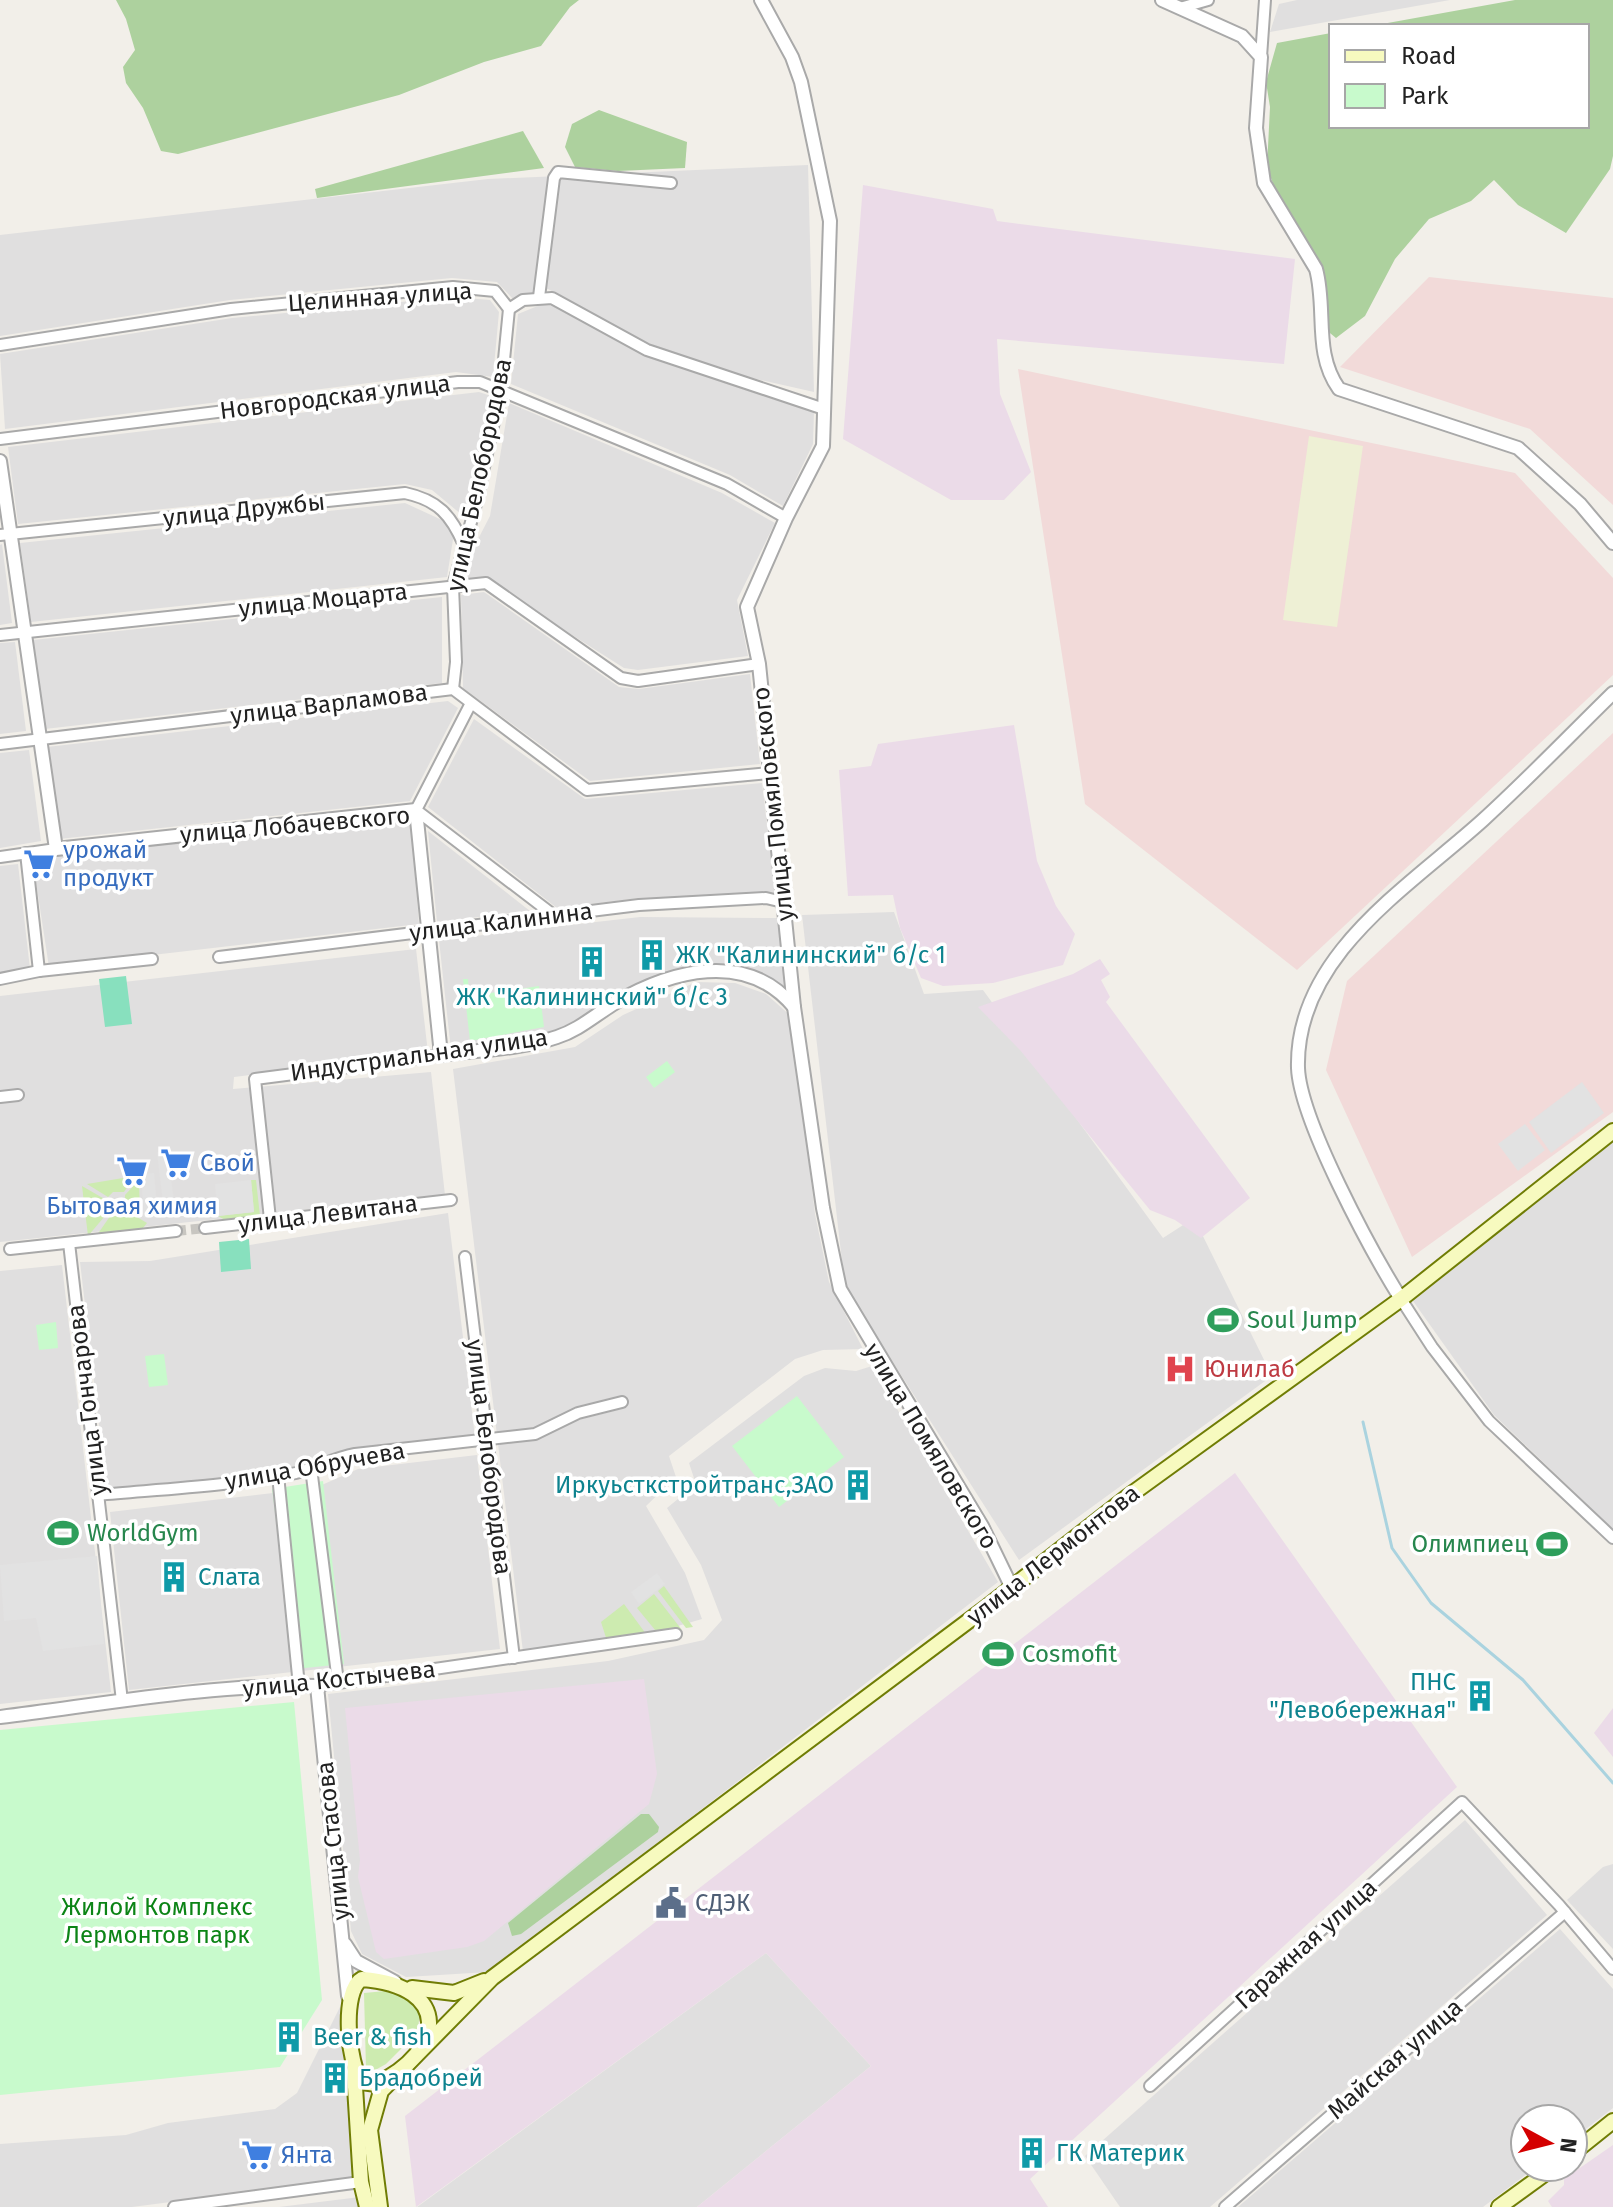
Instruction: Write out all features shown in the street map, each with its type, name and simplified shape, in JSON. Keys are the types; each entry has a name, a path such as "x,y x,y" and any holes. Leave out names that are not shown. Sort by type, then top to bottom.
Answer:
{"main road":[{"name":"улица Лермонтова","path":"380,2207 370,2130 381,2091 492,1978 1012,1588 1126,1498 1401,1299 1613,1131"},
{"name":"улица Лермонтова","path":"404,1987 454,1993 492,1978"},
{"path":"353,2063 358,2077 369,2084 382,2081 404,2066 420,2046 429,2018 427,2006 418,1994 404,1987 362,1979 354,1983 348,1996 361,2182 367,2207"},
{"path":"1589,2140 1613,2121"},
{"path":"1499,2207 1532,2183"}],"street":[{"name":"улица Помяловского","path":"761,0 792,57 801,82 830,221 823,446 748,601 759,664 794,1007 823,1208 840,1289 982,1526 1012,1588"},
{"path":"1162,0 1242,36 1261,57"},
{"path":"1180,8 1208,0"},
{"path":"1265,0 1256,128 1264,183 1316,269 1320,285 1321,337 1331,376 1339,389 1518,448 1580,504 1613,543"},
{"path":"539,297 546,228 554,178 558,172 671,183"},
{"name":"Целинная улица","path":"0,345 231,309 453,287 495,291 509,309"},
{"path":"509,309 523,300 539,297 561,302 647,350 824,409"},
{"name":"улица Белобородова","path":"453,689 456,662 453,586 501,390 509,309"},
{"name":"Новгородская улица","path":"0,439 458,382 480,382 727,484 786,518"},
{"path":"0,461 5,535 26,632 56,849"},
{"name":"улица Дружбы","path":"5,535 405,493 427,498 448,513 464,545"},
{"name":"улица Моцарта","path":"0,635 486,583 621,678 638,681 759,664"},
{"name":"улица Варламова","path":"0,744 453,689 470,705 587,790 769,773"},
{"path":"1613,693 1483,820 1357,932 1309,1001 1300,1027 1298,1052 1298,1071 1305,1103 1326,1155 1401,1299 1432,1347 1489,1421 1613,1538"},
{"path":"441,1055 416,810 470,705"},
{"name":"улица Лобачевского","path":"0,857 416,810 556,917"},
{"path":"26,853 39,971"},
{"name":"улица Калинина","path":"219,957 639,905 766,898 783,902"},
{"path":"0,979 39,971 152,959"},
{"name":"Индустриальная улица","path":"270,1219 255,1079 555,1038 582,1026 615,1003 666,979 694,971 717,969 737,972 771,986 794,1007"},
{"path":"0,1097 18,1095"},
{"name":"улица Левитана","path":"205,1228 451,1200"},
{"path":"10,1249 176,1231"},
{"name":"улица Гончарова","path":"69,1243 122,1701"},
{"name":"улица Белобородова","path":"465,1257 514,1658"},
{"name":"улица Обручева","path":"98,1495 278,1475 355,1454 535,1434 578,1413 622,1402"},
{"path":"311,1468 338,1682"},
{"path":"278,1475 299,1686"},
{"name":"улица Костычева","path":"0,1717 122,1701 317,1686 676,1634"},
{"name":"улица Стасова","path":"317,1686 348,1996"},
{"name":"Гаражная улица","path":"1150,2086 1462,1802 1565,1912"},
{"path":"1565,1912 1613,1969"},
{"name":"Майская улица","path":"1225,2207 1565,1912"},
{"name":"улица Лермонтова","path":"342,1933 347,1952 356,1961 404,1987"},
{"path":"174,2207 361,2182"}],"shaded area":[{"path":"1297,0 1450,0 1270,32 1279,4"},
{"path":"808,165 814,392 708,368 644,341 548,289 513,299 497,282 452,278 230,300 0,336 0,235 488,179"},
{"path":"863,185 993,209 997,221 1295,259 1284,364 997,339 1000,394 1031,472 1004,500 951,500 843,439"},
{"path":"1429,277 1613,298 1613,505 1530,429 1340,367"},
{"path":"453,297 490,300 499,312 493,377 456,372 5,429 0,354 232,318"},
{"path":"545,303 814,412 813,444 783,506 730,475 511,384 518,314"},
{"path":"1018,369 1515,473 1613,578 1613,675 1297,970 1085,804"},
{"path":"479,392 491,396 468,520 432,490 405,484 18,524 8,447"},
{"path":"509,403 722,493 775,523 737,600 748,656 638,670 624,668 492,584 458,578 490,516"},
{"path":"405,503 442,520 454,533 447,577 31,622 20,543"},
{"path":"0,545 12,623 0,625"},
{"path":"484,592 619,687 639,689 750,674 760,764 590,781 463,688 461,595"},
{"path":"442,597 442,683 45,729 33,640"},
{"path":"15,642 26,731 0,734 0,643"},
{"path":"448,701 458,708 410,801 59,839 47,747"},
{"path":"474,719 585,799 762,783 776,899 640,898 557,908 428,807"},
{"path":"1014,725 1037,861 1056,906 1075,934 1063,965 993,983 943,986 921,978 900,928 893,895 848,896 839,770 871,766 878,744"},
{"path":"1613,733 1613,1112 1412,1257 1326,1070 1347,981"},
{"path":"29,750 41,841 0,848 0,753"},
{"path":"411,816 419,924 49,967 32,856"},
{"path":"428,831 530,911 437,922"},
{"path":"18,864 30,969 0,973 0,866"},
{"path":"894,912 924,994 983,990 1163,1238 1194,1218 1272,1376 1019,1560 845,1287 802,915"},
{"path":"640,917 778,918 787,987 740,965 692,964 614,999 568,1029 451,1050 439,940"},
{"path":"416,949 428,1053 234,1077 233,1089 431,1072 445,1195 0,1242 0,996"},
{"path":"1100,959 1110,974 1101,980 1110,997 1106,1002 1250,1198 1201,1238 1175,1220 1150,1210 1020,1050 978,1007 1073,974"},
{"path":"696,982 735,983 766,994 792,1017 815,1214 829,1282 863,1349 823,1350 795,1359 669,1456 676,1477 646,1506 685,1573 702,1619 640,1637 523,1652 453,1069 575,1047 623,1015"},
{"path":"1582,1082 1604,1113 1551,1153 1529,1122"},
{"path":"1525,1124 1545,1150 1518,1171 1498,1144"},
{"path":"1613,1142 1613,1529 1494,1415 1413,1301"},
{"path":"167,1151 174,1201 163,1202 157,1152"},
{"path":"154,1173 158,1217 144,1218 141,1174"},
{"path":"251,1180 254,1212 218,1216 215,1184"},
{"path":"448,1213 475,1437 353,1451 312,1469 107,1493 80,1262 150,1261"},
{"path":"62,1265 111,1692 0,1704 0,1271"},
{"path":"872,1366 998,1582 489,1972 406,1977 362,1954 351,1931 328,1694 608,1661 704,1640 722,1620 701,1565 667,1508 696,1484 689,1463 804,1376 825,1368 856,1371"},
{"path":"477,1455 500,1649 129,1690 110,1512 315,1488 358,1469"},
{"path":"1235,1473 1457,1787 1030,2179 1048,2207 697,2207 871,2066 766,1953 416,2207 405,2116"},
{"name":"WorldGym","path":"97,1556 104,1644 43,1651 36,1618 4,1621 0,1565"},
{"path":"657,1573 665,1584 639,1604 631,1592"},
{"path":"644,1679 657,1774 649,1804 484,1941 467,1947 384,1959 376,1952 358,1877 360,1860 345,1708"},
{"path":"1613,1708 1613,1757 1594,1733"},
{"path":"1465,1820 1547,1915 1210,2207 1120,2207 1085,2156"},
{"path":"1613,1864 1613,1949 1567,1900 1603,1867"},
{"path":"1560,1929 1613,1989 1613,2108 1589,2127 1589,2103 1509,2103 1509,2183 1515,2183 1483,2207 1238,2207"},
{"path":"766,1953 871,2066 697,2207 417,2207"},
{"path":"340,2007 357,2178 132,2207 0,2207 0,2144 126,2135 168,2123 275,2109 297,2093"},
{"path":"1613,2145 1613,2207 1552,2207 1548,2201 1564,2183 1589,2183 1589,2162"},
{"path":"360,2197 363,2207 279,2207"}],"green space":[{"path":"116,0 579,0 570,7 541,46 484,62 399,95 178,154 161,151 143,108 126,83 123,67 135,50 126,19"},
{"path":"1515,0 1613,0 1613,156 1610,169 1566,233 1518,205 1494,180 1471,201 1429,219 1395,259 1365,316 1336,338 1319,324 1323,267 1280,203 1267,167 1270,107 1266,82 1277,43 1329,33 1329,128 1589,128 1589,24 1382,24"},
{"path":"599,110 687,142 685,168 618,171 575,167 565,147 572,124"},
{"path":"523,131 544,168 317,198 315,189"},
{"path":"1309,436 1363,446 1337,627 1283,620"},
{"path":"126,976 132,1024 105,1027 99,979"},
{"path":"463,979 468,979 469,996 539,986 544,1027 470,1041"},
{"path":"667,1061 675,1072 654,1088 646,1077"},
{"path":"135,1176 124,1192 113,1192 108,1197 87,1184"},
{"path":"139,1180 140,1215 125,1206 125,1195"},
{"path":"251,1180 256,1180 260,1216 225,1220 218,1216 254,1212"},
{"path":"82,1186 108,1201 110,1210 88,1236"},
{"path":"125,1210 147,1223 143,1228 97,1235 113,1212"},
{"path":"249,1239 251,1269 221,1272 219,1242"},
{"path":"56,1322 58,1348 39,1350 36,1325"},
{"path":"164,1354 168,1385 149,1387 145,1356"},
{"path":"797,1396 844,1457 779,1507 732,1446"},
{"path":"323,1481 344,1664 295,1669 272,1489"},
{"path":"664,1586 693,1627 686,1628 658,1591"},
{"path":"654,1594 682,1630 660,1636 637,1608"},
{"path":"624,1604 649,1638 608,1644 601,1622"},
{"name":"Жилой Комплекс Лермонтов парк","path":"294,1702 322,2000 280,2067 0,2095 0,1730"},
{"path":"641,1814 649,1814 659,1827 658,1832 521,1934 512,1936 508,1923"},
{"path":"396,1990 420,2006 418,2032 386,2064 370,2073 366,2068 364,1993"}],"waterway":[{"path":"1363,1422 1392,1548 1431,1603 1523,1680 1613,1783"}],"tunnel":[{"path":"176,1231 205,1228"}],"place":[{"name":"урожай продукт","path":"39,864"},
{"name":"ЖК \"Калининский\" б/с 1","path":"652,955"},
{"name":"ЖК \"Калининский\" б/с 3","path":"592,962"},
{"name":"Свой","path":"176,1163"},
{"name":"Бытовая химия","path":"132,1171"},
{"name":"Soul Jump","path":"1223,1320"},
{"name":"Юнилаб","path":"1180,1369"},
{"name":"Иркуьсткстройтранс,ЗАО","path":"858,1485"},
{"name":"WorldGym","path":"63,1533"},
{"name":"Олимпиец","path":"1552,1544"},
{"name":"Слата","path":"174,1577"},
{"name":"Cosmofit","path":"998,1654"},
{"name":"ПНС \"Левобережная\"","path":"1480,1696"},
{"name":"СДЭК","path":"671,1903"},
{"name":"Beer & fish","path":"289,2037"},
{"name":"Брадобрей","path":"335,2078"},
{"name":"ГК Материк","path":"1032,2153"},
{"name":"Янта","path":"257,2155"}]}
